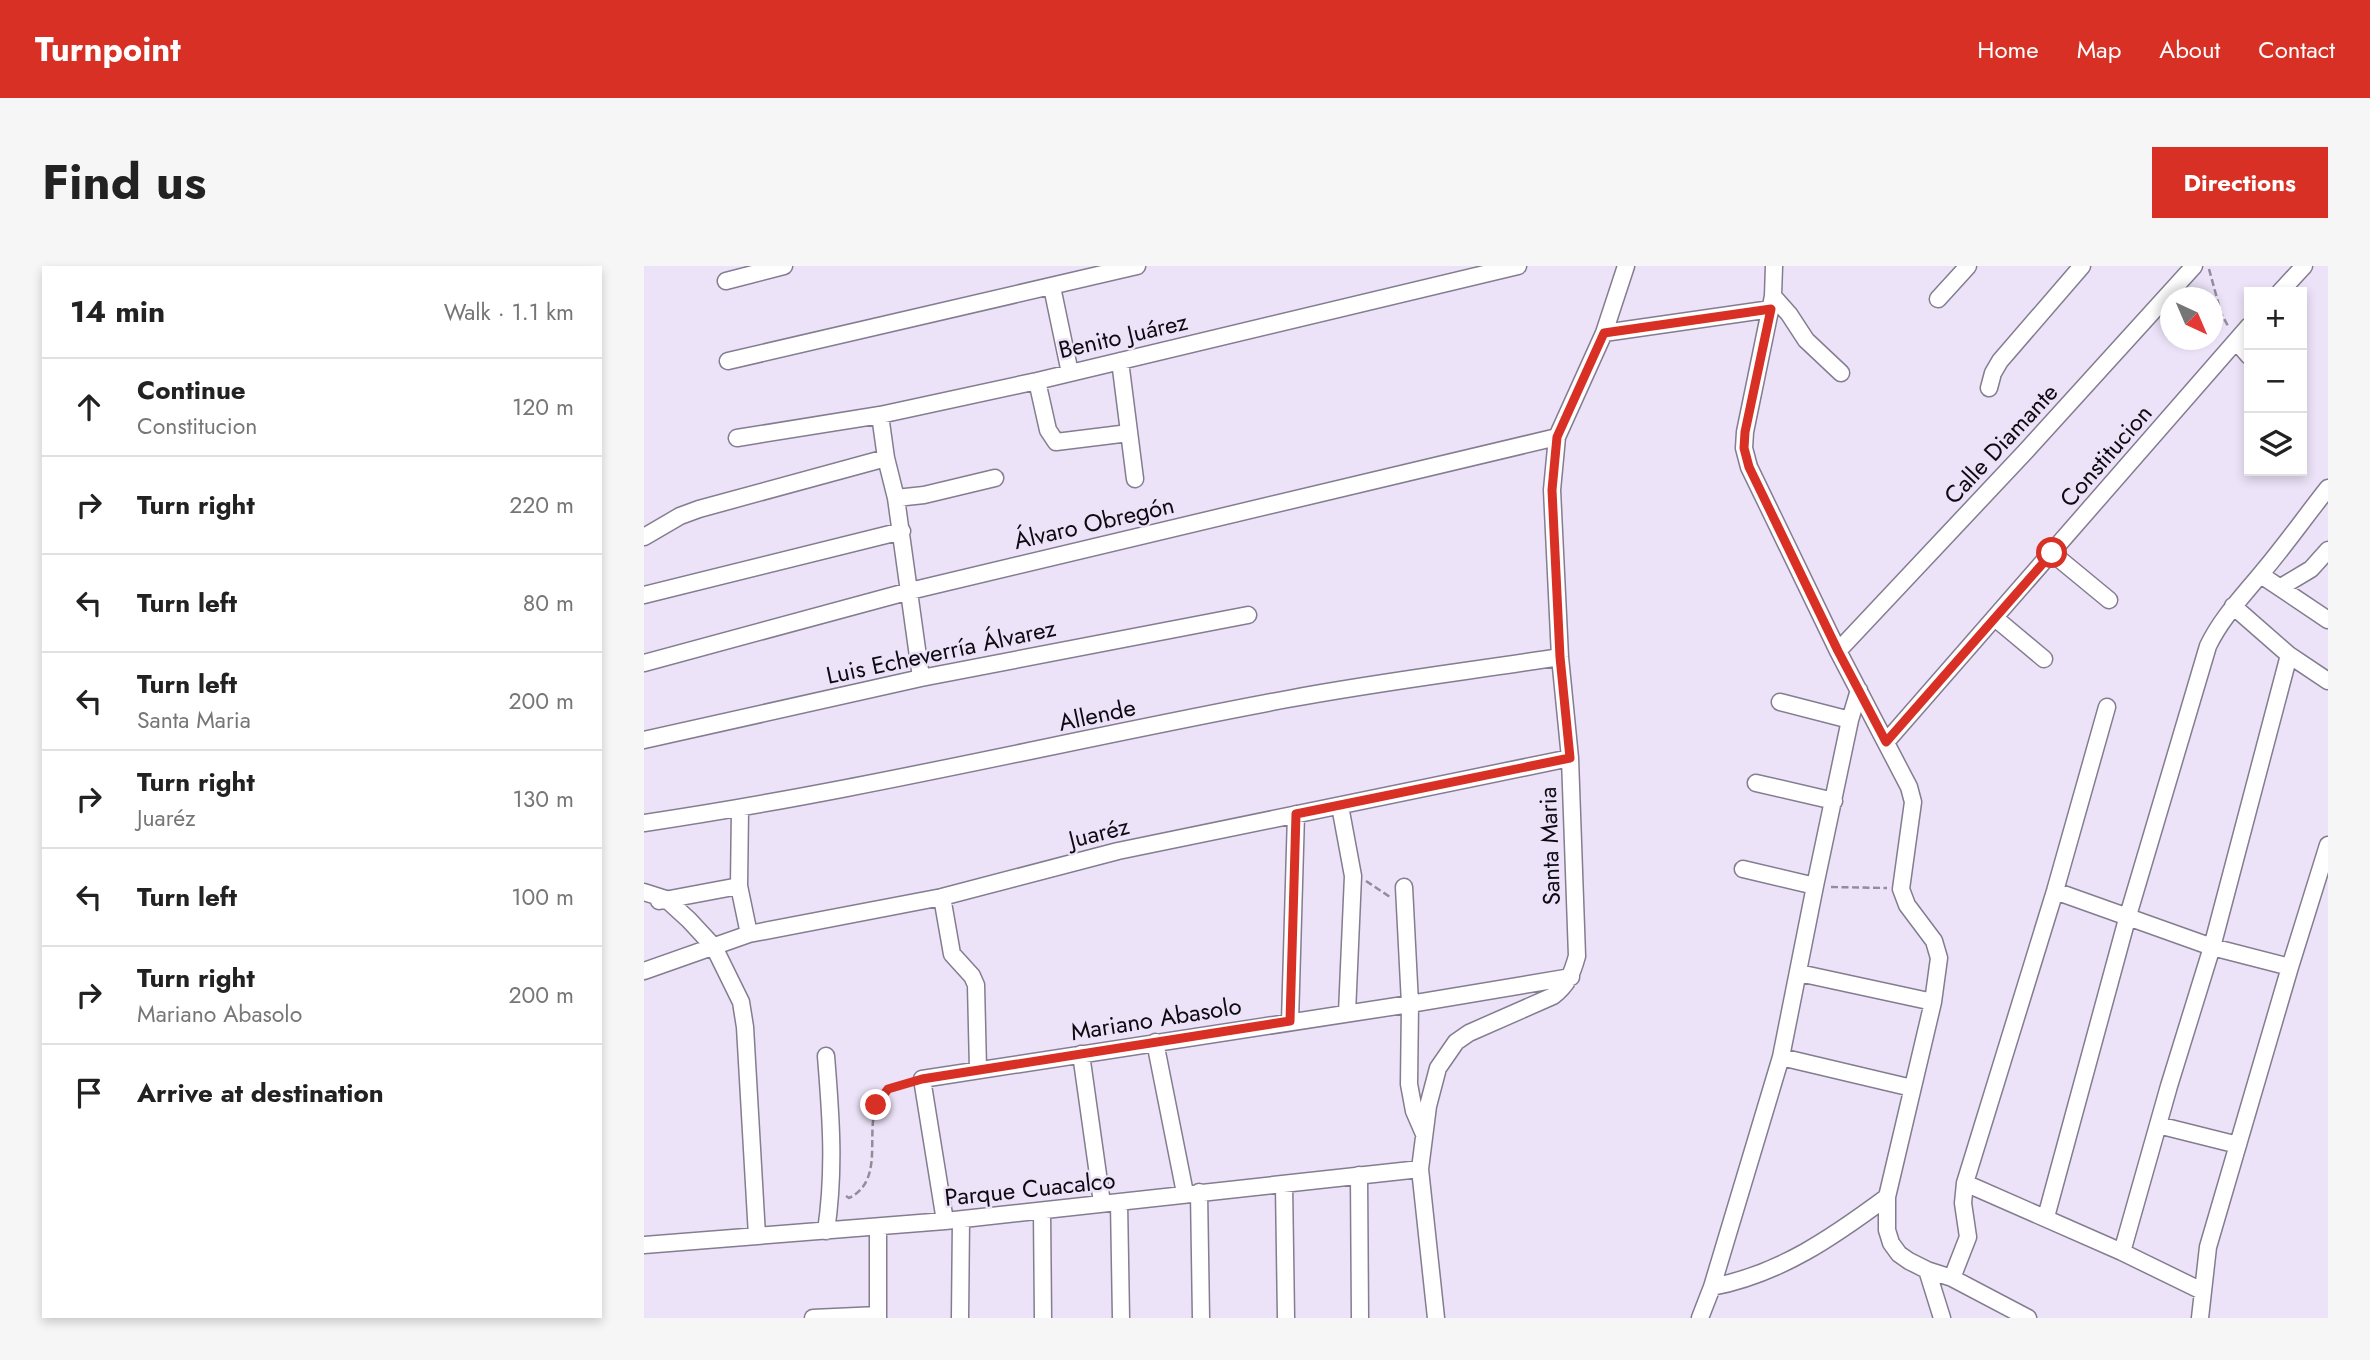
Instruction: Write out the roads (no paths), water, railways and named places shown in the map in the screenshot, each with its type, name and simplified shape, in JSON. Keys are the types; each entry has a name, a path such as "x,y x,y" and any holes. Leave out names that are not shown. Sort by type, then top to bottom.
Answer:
{"street":[{"path":"726,281 784,266"},
{"path":"728,361 1138,266"},
{"name":"Benito Juárez","path":"737,438 880,415 1070,373 1518,266"},
{"name":"Santa Maria","path":"1571,977 1577,956 1570,758 1560,657 1552,490 1557,437 1604,333 1626,266"},
{"path":"1774,266 1772,302 1744,448 1749,467 1838,651 1909,787 1913,802 1901,889 1907,905 1934,941 1939,958 1933,1002 1887,1197 1887,1230 1891,1243 1899,1254 2028,1318"},
{"path":"1938,299 1968,266"},
{"path":"1989,388 2000,361 2082,266"},
{"name":"Calle Diamante","path":"1838,651 2052,423 2193,266"},
{"path":"2285,287 2304,266"},
{"path":"1052,287 1070,373"},
{"path":"1604,333 1772,302 1789,314 1806,340 1841,373"},
{"name":"Constitucion","path":"1886,742 2244,331"},
{"path":"2235,341 2244,351"},
{"path":"1120,361 1135,479"},
{"path":"1037,380 1048,430 1056,442 1129,432"},
{"path":"880,415 886,458 897,498 921,678"},
{"name":"Álvaro Obregón","path":"644,663 910,591 1557,437"},
{"path":"644,537 680,516 699,509 886,458"},
{"path":"897,498 924,495 995,478"},
{"path":"2046,1217 2127,919 2208,646 2233,606 2261,575 2328,488"},
{"path":"644,594 902,531"},
{"path":"2280,587 2311,569 2328,550"},
{"path":"2052,553 2109,600"},
{"path":"2261,575 2328,620"},
{"path":"2233,606 2289,655 2328,681"},
{"name":"Luis Echeverría Álvarez","path":"644,740 921,678 1248,615"},
{"path":"1995,618 2044,659"},
{"path":"2122,1252 2212,947 2289,655"},
{"name":"Allende","path":"644,823 740,809 1290,698 1560,657"},
{"path":"1700,1318 1712,1287 1781,1058 1850,720 1859,690"},
{"path":"1780,702 1850,720"},
{"path":"1952,1279 1968,1237 1963,1203 1965,1183 2055,891 2107,708"},
{"name":"Juaréz","path":"644,971 749,934 942,897 1118,851 1570,758"},
{"path":"1756,783 1834,801"},
{"path":"1340,806 1353,876 1347,1013"},
{"path":"740,809 739,886 749,934"},
{"path":"1290,1021 1296,814"},
{"path":"2200,1318 2208,1247 2328,845"},
{"path":"1743,869 1815,886"},
{"path":"644,903 739,886"},
{"path":"1404,887 1410,1004 1409,1084 1414,1111 1425,1136"},
{"path":"2055,891 2127,919 2212,947 2290,967"},
{"path":"644,892 666,899 714,947 741,1002 745,1027 757,1236"},
{"path":"942,897 952,954 972,976 976,985 978,1069"},
{"path":"1799,973 1933,1002"},
{"path":"1436,1318 1420,1152 1438,1068 1456,1042 1469,1033 1553,996 1571,977"},
{"name":"Mariano Abasolo","path":"953,1220 922,1079 1571,977"},
{"path":"1155,1042 1192,1193 1201,1318"},
{"path":"1081,1054 1102,1203"},
{"path":"826,1056 833,1146 832,1191 826,1231"},
{"path":"1781,1058 1912,1088"},
{"path":"2158,1125 2238,1145"},
{"name":"Parque Cuacalco","path":"644,1245 878,1228 1420,1169"},
{"path":"1359,1175 1360,1318"},
{"path":"1965,1183 2046,1217 2202,1291"},
{"path":"1284,1185 1286,1318"},
{"path":"1712,1287 1744,1279 1816,1248 1887,1197"},
{"path":"1119,1202 1121,1318"},
{"path":"1042,1211 1042,1318"},
{"path":"953,1220 960,1318"},
{"path":"813,1318 878,1316 878,1228"},
{"path":"1927,1270 1942,1318"}]}
